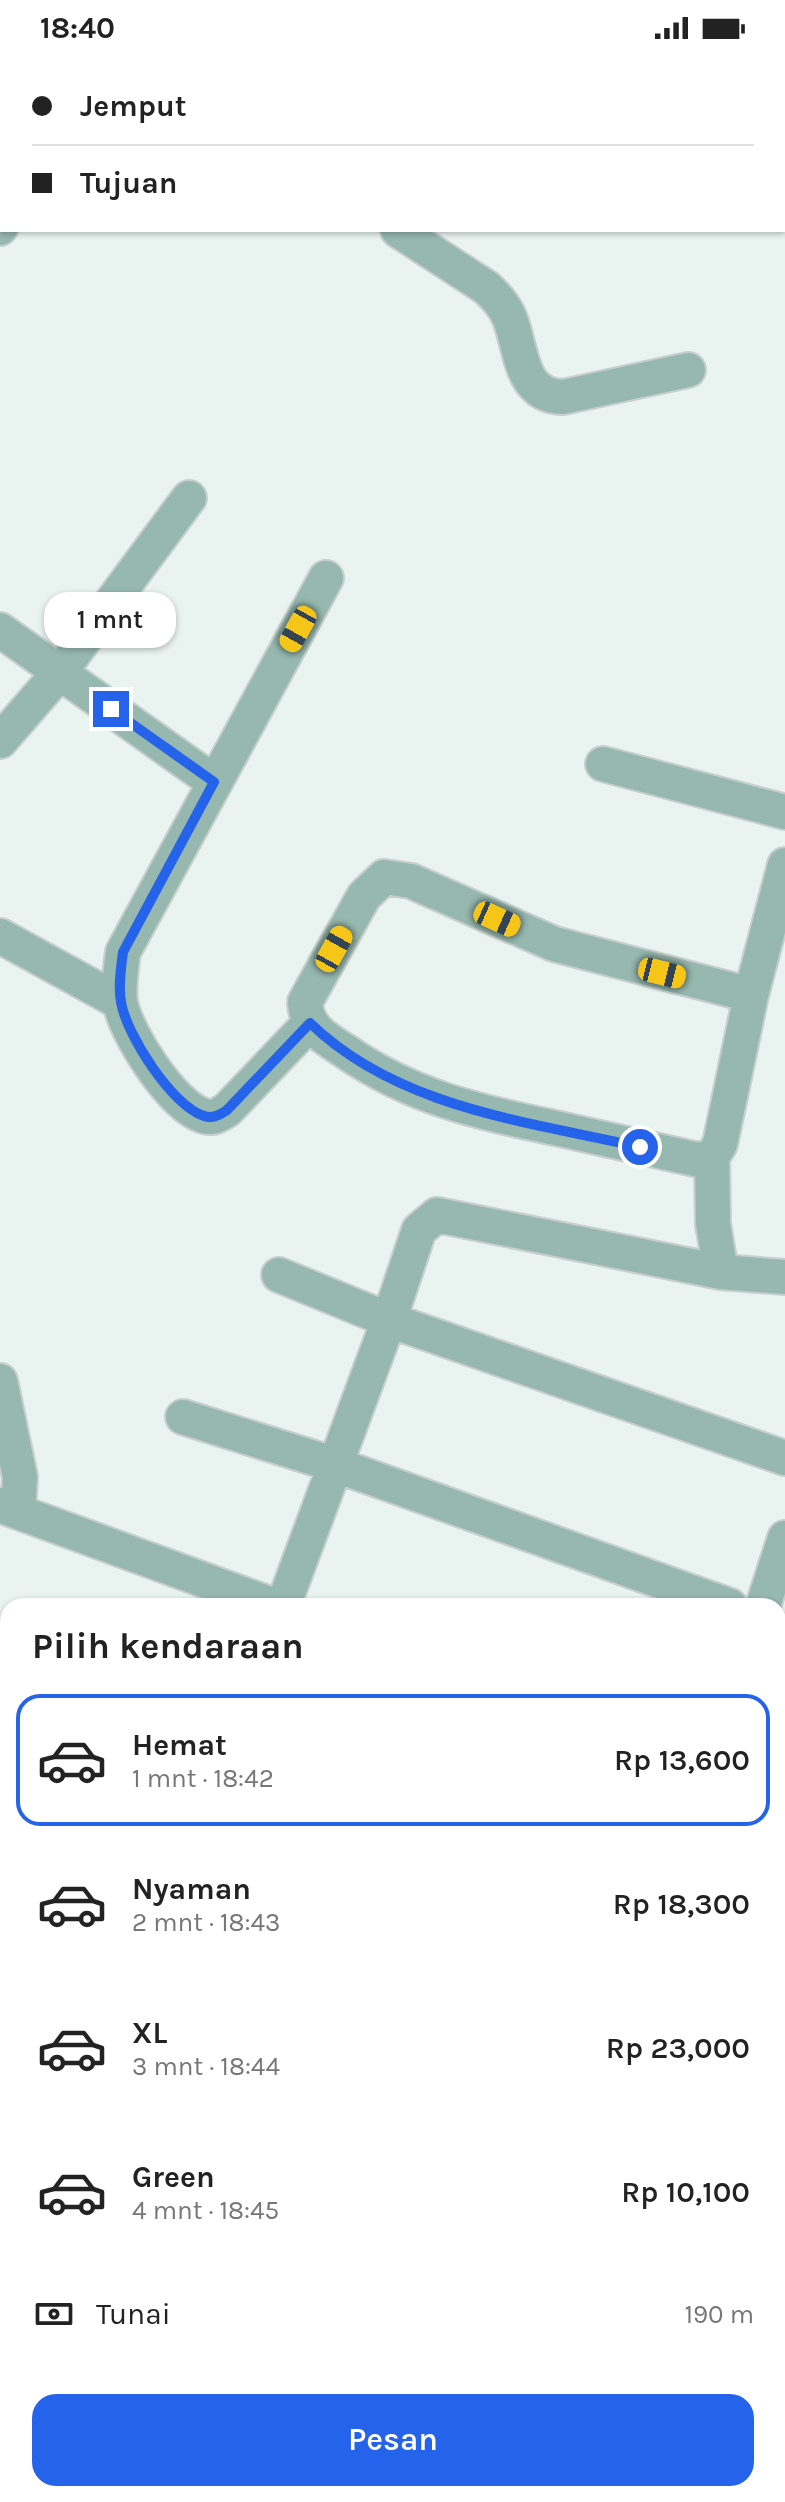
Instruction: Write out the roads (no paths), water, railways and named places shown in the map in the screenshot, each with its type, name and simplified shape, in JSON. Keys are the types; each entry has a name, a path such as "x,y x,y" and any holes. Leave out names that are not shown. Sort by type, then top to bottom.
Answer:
{"street":[{"path":"401,232 487,288 499,300 509,316 526,374 535,388 547,397 563,397 688,370"},
{"path":"0,741 60,672 189,498"},
{"path":"310,1023 227,1110 215,1117 202,1116 180,1100 147,1060 129,1029 120,1002 123,952 326,578"},
{"path":"0,630 214,782"},
{"path":"603,764 785,812"},
{"path":"721,1272 713,1224 712,1157 720,1144 751,995 785,865"},
{"path":"712,1157 699,1160 466,1108 395,1082 334,1044 310,1023 305,1014 305,1002 364,896 384,877 411,881 554,944 751,995"},
{"path":"0,936 120,1002"},
{"path":"286,1598 419,1230 437,1215 721,1272 785,1277"},
{"path":"279,1275 389,1320 785,1458"},
{"path":"0,1381 20,1477 9,1509 253,1598"},
{"path":"183,1417 336,1465 708,1598"},
{"path":"766,1598 785,1538"}]}
